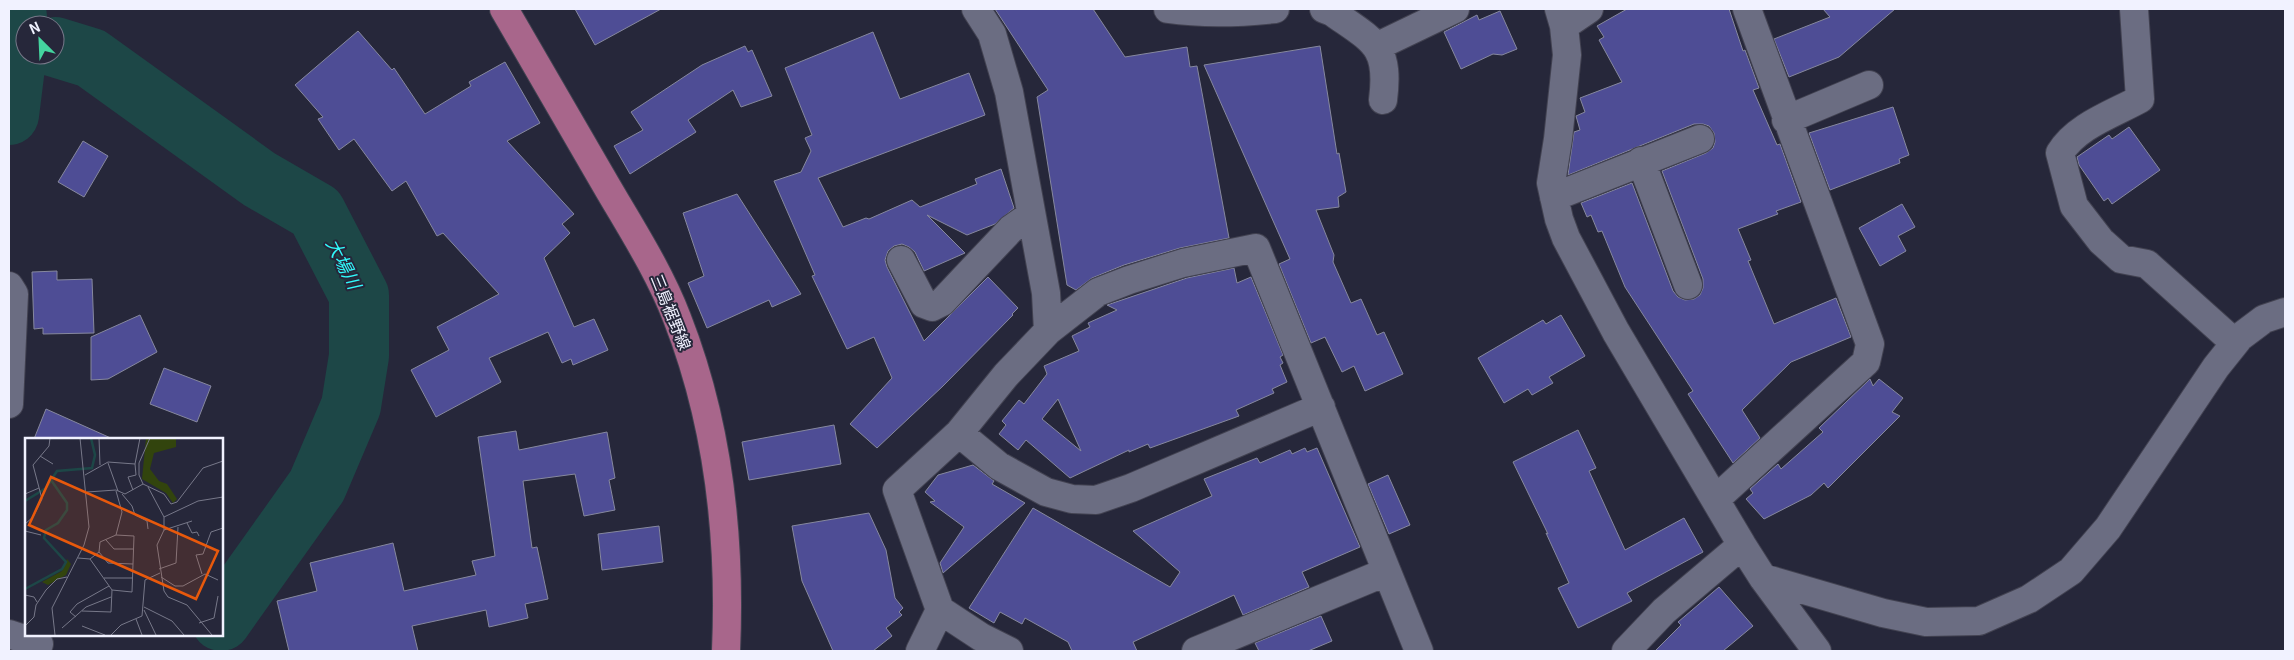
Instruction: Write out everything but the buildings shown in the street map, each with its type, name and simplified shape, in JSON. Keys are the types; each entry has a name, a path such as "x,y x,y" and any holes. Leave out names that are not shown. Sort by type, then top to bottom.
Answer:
{"main road":[{"name":"三島裾野線","path":"504,9 640,244 677,318 712,437 723,494 727,561 726,651"}],"street":[{"path":"976,9 992,34 1009,92 1046,293 1048,331"},
{"path":"1168,9 1189,12 1229,13 1275,9"},
{"path":"1324,9 1332,12 1378,46 1386,79 1384,100"},
{"path":"1378,46 1455,9"},
{"path":"1590,9 1561,17 1567,55 1551,183 1566,238 1616,332 1762,578 1817,651"},
{"path":"1716,499 1866,362 1870,344 1746,9"},
{"path":"2134,9 2140,100 2083,130 2066,143 2060,153 2074,206 2101,241 2122,259 2147,264 2235,343"},
{"path":"1786,120 1869,85"},
{"path":"1554,197 1700,139"},
{"path":"1641,161 1688,285"},
{"path":"901,260 924,304 932,307 942,302 1011,229 1032,216"},
{"path":"1009,651 981,637 940,610 897,490 959,433 1006,376 1048,331 1098,292 1183,263 1256,248 1322,407 1419,651"},
{"path":"9,286 14,294 9,404"},
{"path":"1762,578 1883,613 1926,622 1979,621 2028,599 2071,570 2108,528 2216,366 2240,337 2264,319 2285,312"},
{"path":"959,433 999,466 1046,492 1072,499 1096,500 1131,488 1322,407"},
{"path":"1626,651 1664,611 1742,545"},
{"path":"1196,651 1386,572"},
{"path":"920,651 940,610"},
{"path":"9,634 39,644"}],"waterway":[{"name":"大場川","path":"9,115 19,35 16,9"},
{"name":"大場川","path":"65,50 91,58 259,179 316,212 359,295 359,356 351,406 317,486 222,620"}]}
